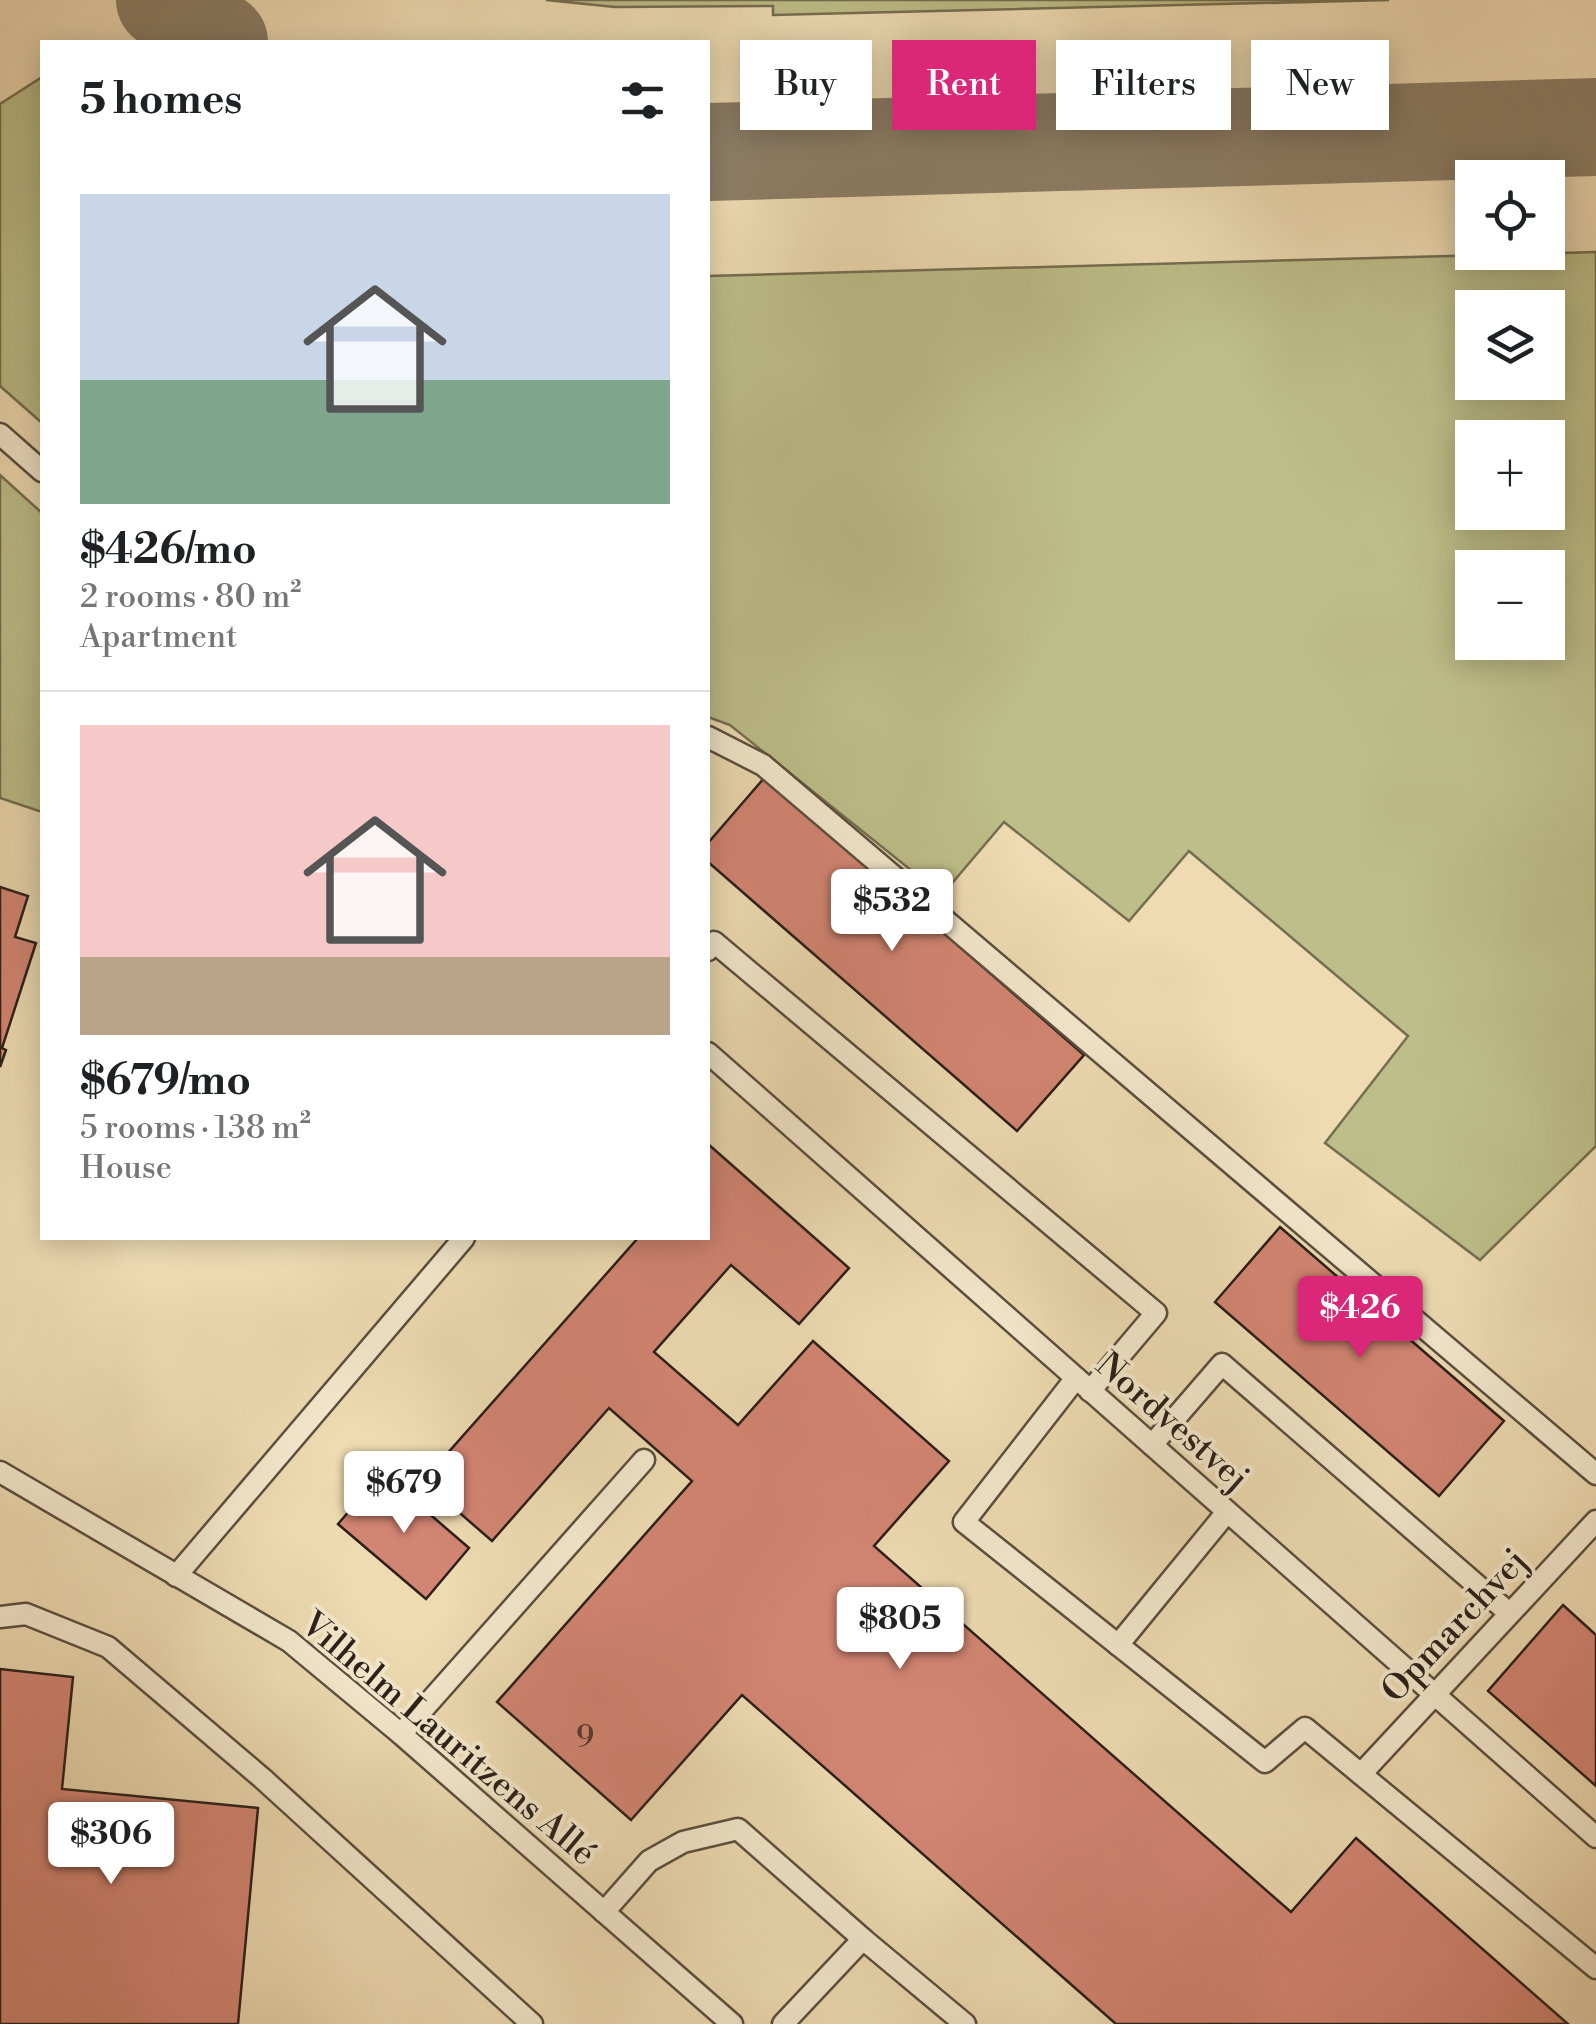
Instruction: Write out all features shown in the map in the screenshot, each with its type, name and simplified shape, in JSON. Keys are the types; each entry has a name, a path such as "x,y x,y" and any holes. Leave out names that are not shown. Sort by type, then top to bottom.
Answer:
{"lane":[{"path":"0,434 40,469"},
{"path":"710,738 763,765 1596,1474"},
{"path":"710,947 714,942 1156,1313 1083,1384 964,1522 1266,1762 1305,1728 1596,1968"},
{"name":"Nordvestvej","path":"710,1055 1596,1838"},
{"path":"176,1576 462,1240"},
{"path":"1152,1445 1222,1364 1509,1613"},
{"path":"401,1734 644,1460"},
{"name":"Vilhelm Lauritzens Allé","path":"0,1472 289,1641 732,2024"},
{"path":"1118,1645 1227,1512"},
{"name":"Opmarchvej","path":"1361,1774 1596,1521"},
{"path":"0,1617 26,1614 108,1647 262,1778 532,2024"},
{"path":"604,1912 649,1861 682,1842 738,1828 964,2024"},
{"path":"784,2024 863,1939"}],"green space":[{"path":"546,0 1389,0 773,15 773,6 615,7"},
{"path":"40,78 40,421 0,386 0,104"},
{"path":"1596,252 1596,1146 1480,1260 1325,1143 1408,1036 1189,851 1129,921 1004,822 942,895 730,725 710,718 710,276 1455,256 1455,270 1565,270 1565,253"},
{"path":"0,475 40,511 40,811 0,798"}],"building":[{"path":"765,777 1084,1055 1017,1131 710,864 710,841"},
{"path":"0,887 28,896 15,937 36,943 2,1048 6,1050 0,1067"},
{"path":"710,1146 849,1268 799,1324 731,1265 654,1352 738,1425 813,1341 949,1461 874,1546 1291,1912 1356,1838 1568,2024 1116,2024 742,1695 631,1820 497,1702 692,1481 609,1408 492,1541 423,1481 636,1240 710,1240"},
{"path":"1280,1227 1504,1421 1439,1496 1215,1302"},
{"path":"382,1473 469,1548 426,1599 338,1524"},
{"path":"1563,1605 1596,1635 1596,1786 1488,1691"},
{"path":"0,1669 73,1677 62,1789 258,1808 238,2024 0,2024"}],"taxiway":[{"path":"165,0 216,40"},
{"path":"710,152 1596,127"}]}
